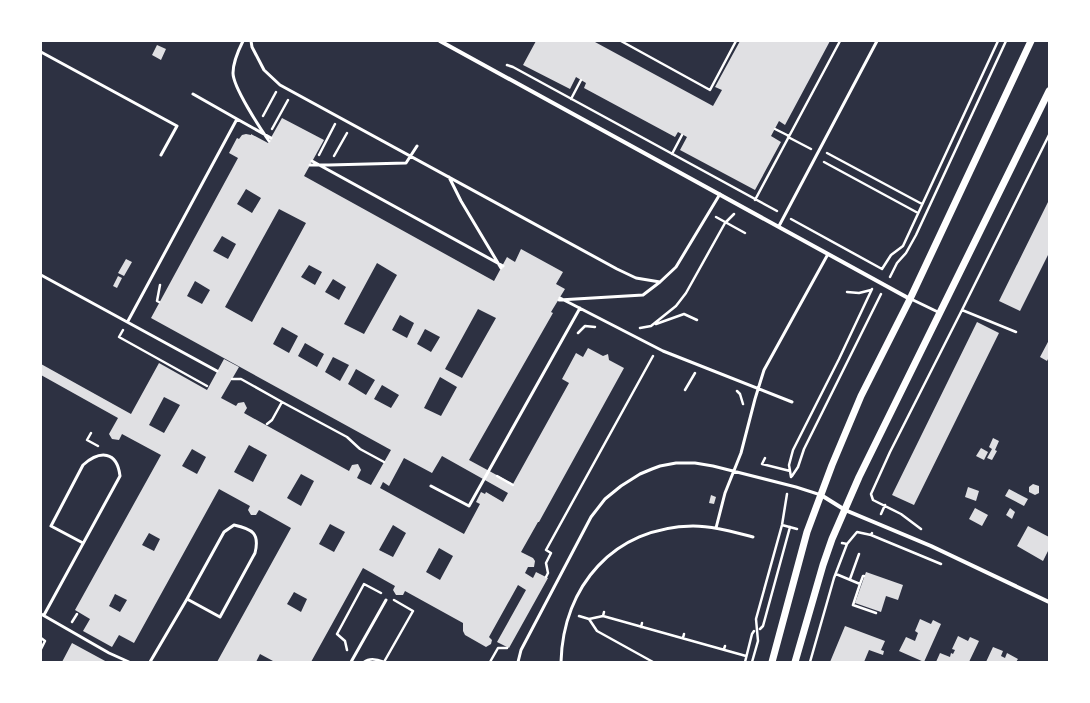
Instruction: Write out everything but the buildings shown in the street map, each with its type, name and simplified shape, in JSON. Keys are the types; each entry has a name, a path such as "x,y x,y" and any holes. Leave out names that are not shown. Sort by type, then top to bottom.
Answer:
{"street":[{"path":"440,41 910,299"},
{"path":"772,662 807,532 832,465 861,396 910,299 1031,41"},
{"path":"795,662 823,565 845,510 866,463 1049,91"},
{"path":"821,495 845,510 931,546 1049,602"}],"lane":[{"path":"193,94 270,140 258,125 236,86 233,75 237,55 243,41"},
{"path":"251,41 252,47 264,70 280,85 617,269 636,278 660,282"},
{"path":"779,226 877,41"},
{"path":"41,52 177,126 161,154"},
{"path":"128,321 237,119"},
{"path":"310,164 406,163 417,146"},
{"path":"312,161 502,267 461,201 449,177"},
{"path":"720,194 676,267 643,295 559,299 580,308 662,351 792,402"},
{"path":"716,528 724,493 742,453 764,370 828,254"},
{"path":"41,275 128,321 217,371"},
{"path":"910,299 940,312"},
{"path":"432,486 469,506 580,308"},
{"path":"83,544 51,526 83,465 91,458 99,455 109,456 119,467 120,476 83,544 42,615 109,653 129,662"},
{"path":"518,662 521,650 591,517 605,499 620,486 640,474 660,466 695,462 796,487 821,495"},
{"path":"150,662 224,532 234,525 245,527 254,534 257,543 255,553 220,617 187,599"},
{"path":"560,662 561,645 570,612 579,592 595,568 610,554 644,535 668,528 693,526 716,528 753,537"},
{"path":"351,662 386,598"}],"path":[{"path":"622,41 710,90 736,41"},
{"path":"755,200 840,41"},
{"path":"501,63 513,67 571,98 881,270 891,255 903,246 998,41"},
{"path":"890,276 916,235 1006,41"},
{"path":"571,98 581,80"},
{"path":"258,125 280,85"},
{"path":"273,128 286,102"},
{"path":"329,165 352,124"},
{"path":"320,154 334,128"},
{"path":"775,128 817,153"},
{"path":"672,154 682,135"},
{"path":"916,527 900,514 873,500 871,494 890,452 1048,137"},
{"path":"819,149 922,204"},
{"path":"815,157 918,214"},
{"path":"651,326 676,306 686,293 726,222 745,233"},
{"path":"847,292 860,293 872,288 840,359 793,450 789,465 791,477 798,467 804,449 882,293"},
{"path":"962,310 1016,332"},
{"path":"631,335 635,330 684,314 697,320"},
{"path":"128,321 119,338 207,386"},
{"path":"574,336 585,326 600,327"},
{"path":"647,353 659,359"},
{"path":"546,577 548,573 546,563 551,553 546,550 653,356"},
{"path":"689,371 701,375"},
{"path":"685,390 695,373"},
{"path":"232,379 242,378 282,402 348,437 360,448 384,462"},
{"path":"732,386 740,394 743,410"},
{"path":"267,424 272,420 282,402"},
{"path":"765,458 762,464 790,471"},
{"path":"500,469 496,476 513,485"},
{"path":"752,662 758,642 756,619 782,525 787,495"},
{"path":"880,515 884,505"},
{"path":"782,525 794,528"},
{"path":"760,629 763,626 790,527"},
{"path":"872,535 874,529"},
{"path":"810,662 836,574 847,544 857,532 872,535 940,563"},
{"path":"839,542 847,544"},
{"path":"850,579 859,554"},
{"path":"836,574 860,584"},
{"path":"864,576 853,605 876,614"},
{"path":"347,652 345,641 337,634 364,584 386,598"},
{"path":"364,662 373,658 384,662 413,611 393,600"},
{"path":"570,612 589,619 602,616 746,656"},
{"path":"602,616 604,612"},
{"path":"589,619 596,631 653,662"},
{"path":"745,662 754,631"},
{"path":"683,638 684,634"},
{"path":"41,638 46,640 41,649"},
{"path":"490,662 498,648 507,648"}]}
